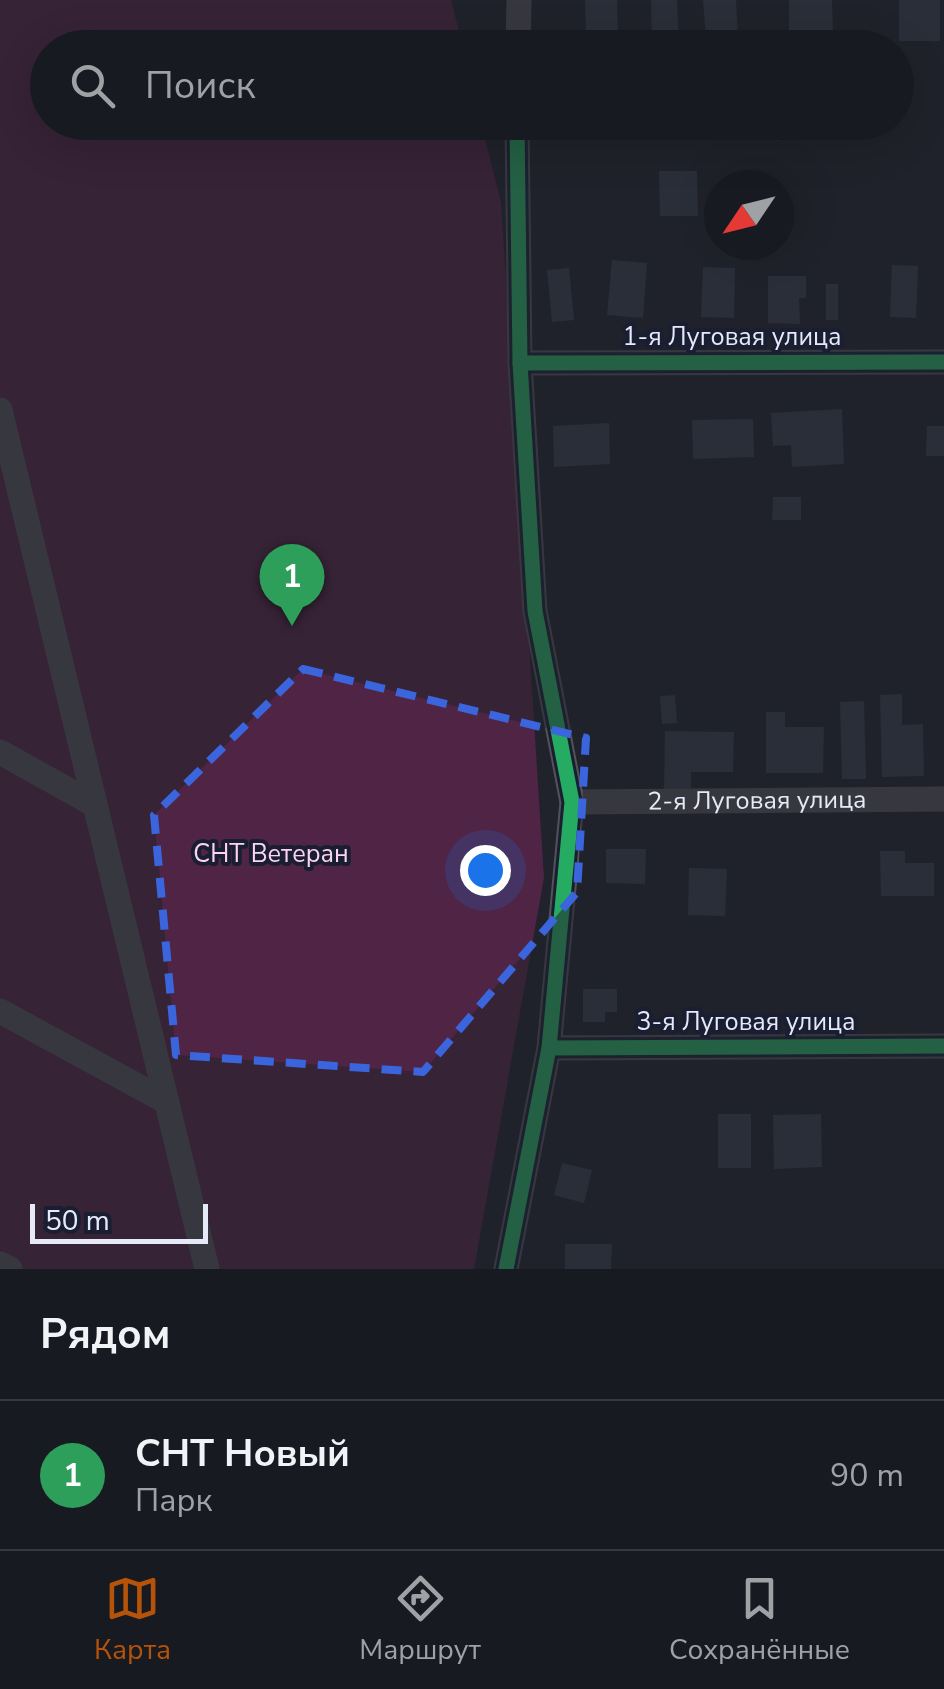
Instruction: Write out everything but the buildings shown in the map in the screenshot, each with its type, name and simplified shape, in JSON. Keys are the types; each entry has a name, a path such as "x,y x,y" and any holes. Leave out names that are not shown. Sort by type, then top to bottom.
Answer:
{"street":[{"path":"518,30 519,0"},
{"path":"506,1269 549,1048 572,802 535,612 520,362 518,140"},
{"name":"1-я Луговая улица","path":"520,362 944,362"},
{"path":"0,410 7,472 95,805 207,1269"},
{"path":"0,752 95,805"},
{"name":"2-я Луговая улица","path":"572,802 944,799"},
{"path":"0,1011 166,1102"},
{"name":"3-я Луговая улица","path":"549,1048 944,1046"},
{"path":"0,1264 10,1269"}],"highlighted area":[{"path":"303,669 586,738 577,892 423,1072 176,1055 154,815"}],"green space":[{"name":"СНТ Ветеран","path":"0,0 451,0 459,30 30,30 30,140 485,140 501,203 544,878 474,1269 0,1269"}],"cycle path":[{"path":"506,1269 549,1048 572,802 535,611 520,363 517,140"},
{"path":"520,363 944,362"},
{"path":"549,1048 944,1046"}],"place":[{"name":"СНТ Новый","path":"292,626"}]}
